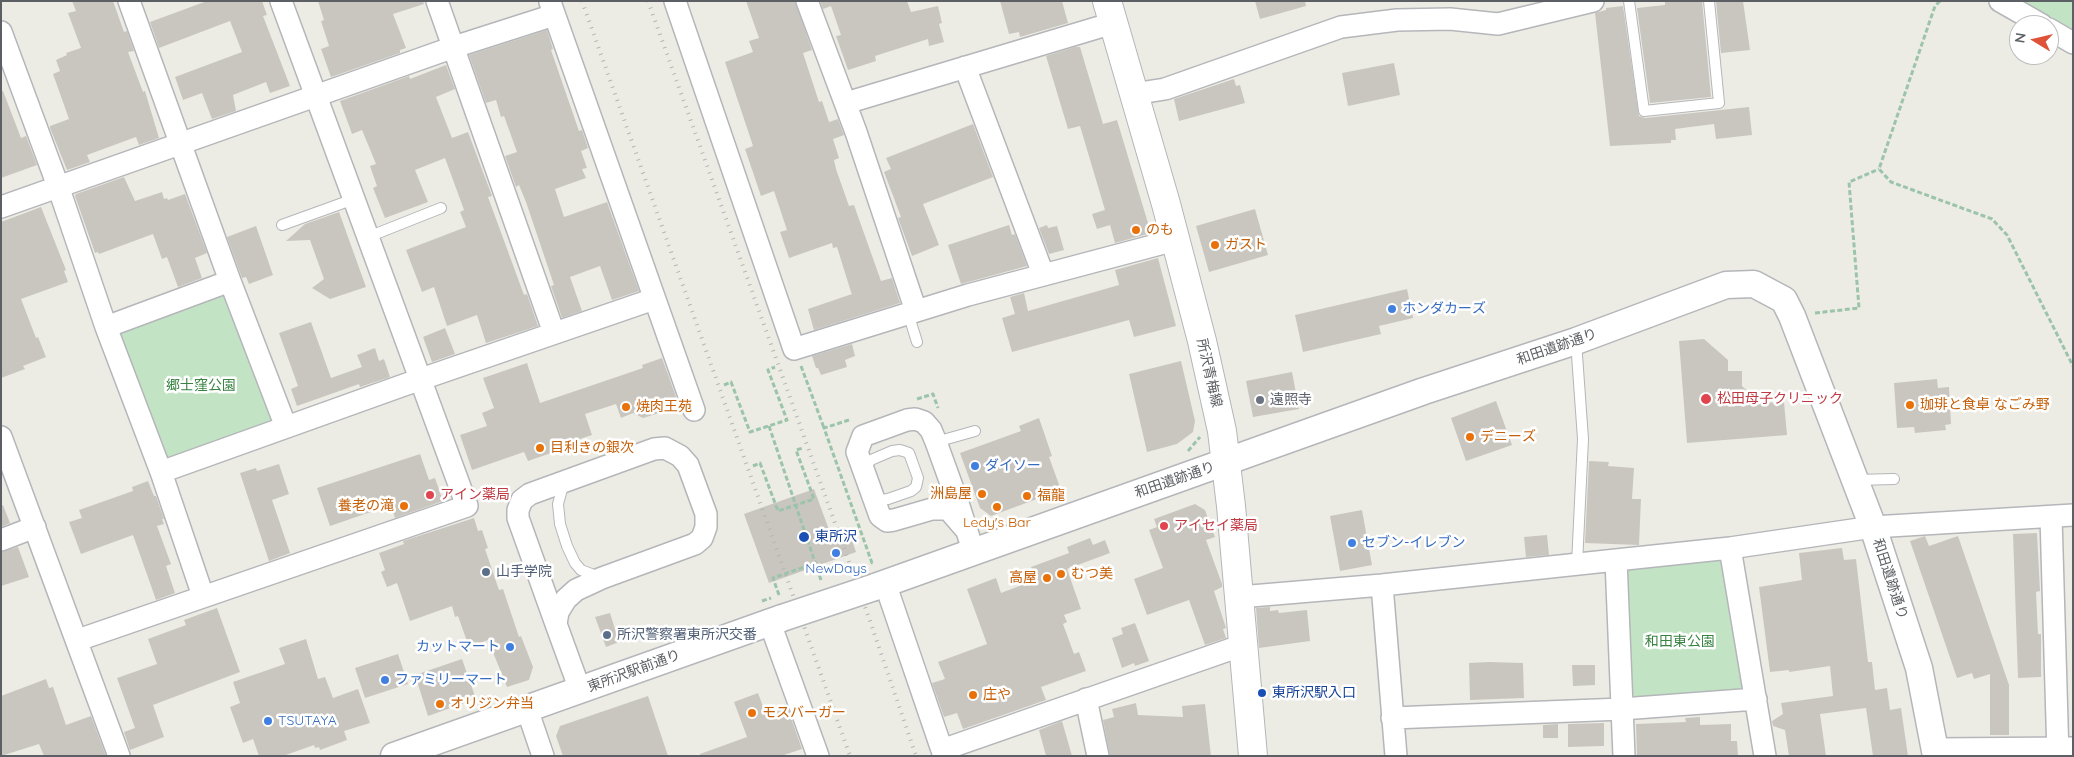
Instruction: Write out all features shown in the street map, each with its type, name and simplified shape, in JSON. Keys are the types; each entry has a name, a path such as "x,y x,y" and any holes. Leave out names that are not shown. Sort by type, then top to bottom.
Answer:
{"main road":[{"name":"所沢青梅線","path":"1110,12 1175,240 1206,360 1226,462 1253,756"}],"street":[{"path":"129,1 230,281 286,427"},
{"path":"78,640 467,506 281,1"},
{"path":"437,1 554,333"},
{"path":"674,1 794,349 1043,274 1175,240"},
{"path":"807,1 846,103 912,312"},
{"path":"1133,94 1165,89 1341,27 1396,20 1450,19 1498,24 1593,1"},
{"path":"2000,1 2024,15"},
{"path":"1,207 454,47 552,8 694,410"},
{"path":"846,103 965,67 1110,12"},
{"path":"1,32 58,186 106,328 161,472 202,596"},
{"path":"2059,35 2073,43"},
{"path":"965,67 1043,274"},
{"path":"106,328 230,281"},
{"name":"和田遺跡通り","path":"880,577 970,541 1226,462 1424,391 1576,341 1726,285 1754,284 1784,300 1792,316 1873,528 1919,668 1936,753"},
{"path":"161,472 654,299"},
{"path":"915,418 924,422 942,441 970,541 948,509 941,508 887,521 880,516 856,452 863,436 915,418"},
{"path":"1,437 78,640 119,756"},
{"path":"556,624 558,612 576,590 602,578 695,544 702,538 706,527 706,514 688,465 680,456 671,450 654,449 530,494 522,500 518,510 518,518 556,624 580,690"},
{"path":"1239,597 1382,586 1730,548 1873,528 2073,515"},
{"path":"1936,753 2063,751 2051,517"},
{"path":"1,540 35,527"},
{"path":"1730,548 1765,756"},
{"path":"1616,560 1624,756"},
{"path":"880,577 943,753 1086,699 1243,645"},
{"name":"東所沢駅前通り","path":"394,756 580,690 773,609 880,577"},
{"path":"1382,586 1396,756"},
{"path":"773,609 818,756"},
{"path":"1086,699 1098,756"},
{"path":"1392,718 1622,709 1756,699"},
{"path":"526,709 543,756"}],"lane":[{"path":"1629,1 1644,111 1719,103 1709,1"},
{"path":"282,225 354,199"},
{"path":"368,237 441,208"},
{"path":"912,312 917,342"},
{"path":"1576,341 1583,439 1577,564"},
{"path":"942,441 975,431"},
{"path":"863,471 871,460 892,451 900,450 910,454 918,478 916,486 911,491 888,499 882,500 872,496"},
{"path":"1855,480 1894,479"},
{"path":"564,482 558,504 560,524 567,546 575,563 581,570 602,578"}],"path":[{"path":"1792,316 1859,308 1849,182 1879,169 1935,6 1940,1"},
{"path":"1879,169 1891,182 1992,219 2007,235 2073,366"},
{"path":"794,349 872,563 880,577"},
{"path":"724,385 731,382 750,432 787,420 768,370 775,367"},
{"path":"915,400 933,394 942,441"},
{"path":"824,428 852,420"},
{"path":"769,426 822,580 813,583"},
{"path":"1180,454 1189,450 1202,434"},
{"path":"753,466 760,463 778,512 814,499 796,450 803,448"},
{"path":"773,609 774,578 816,563"},
{"path":"773,609 788,592"}],"green space":[{"path":"2021,1 2073,1 2073,29 2059,21 2059,15 2047,15"},
{"name":"郷士窪公園","path":"222,291 274,416 270,423 173,458 164,456 120,333"},
{"name":"和田東公園","path":"1724,556 1745,694 1625,703 1620,567"}],"building":[{"path":"72,1 113,1 124,32 127,31 134,51 128,52 143,92 145,91 159,138 139,145 136,137 87,155 90,162 67,170 50,126 69,119 53,74 60,71 56,60 67,55 66,53 81,48 68,13 76,11"},
{"path":"207,1 262,1 267,15 263,16 290,86 270,93 266,82 233,95 236,111 212,119 202,93 183,100 175,77 242,52 230,21 159,48 150,22"},
{"path":"318,1 423,1 424,4 393,14 406,48 400,50 400,53 331,77 321,49 329,46 321,21 324,20"},
{"path":"746,1 795,1 812,50 803,53 819,102 822,101 829,122 838,119 844,135 833,139 839,158 834,160 836,169 849,206 854,205 881,281 892,278 900,303 814,330 808,309 852,294 837,247 833,248 832,243 789,258 780,232 787,230 774,191 761,196 745,149 753,146 725,62 753,52 749,41 759,38"},
{"path":"820,1 907,1 911,12 938,6 942,23 939,24 944,42 929,46 928,39 875,56 876,61 848,70 836,36 841,35 831,6 823,9"},
{"path":"1000,1 1062,1 1068,23 1020,37 1019,32 1009,34"},
{"path":"1255,1 1305,1 1306,6 1260,19"},
{"path":"1665,1 1702,1 1711,97 1650,103 1637,8 1665,5"},
{"path":"1716,1 1743,1 1750,50 1721,53"},
{"path":"1623,6 1639,116 1645,118 1749,107 1752,135 1716,139 1714,124 1675,129 1676,140 1671,140 1671,143 1610,146 1595,13 1606,10 1606,8"},
{"path":"547,30 553,49 551,50 579,131 582,130 588,148 581,151 587,168 582,169 586,178 555,189 564,217 607,202 639,291 612,300 600,266 570,277 582,311 562,318 551,286 554,285 526,202 519,185 516,187 505,156 517,152 504,116 501,117 496,100 486,103 469,55"},
{"path":"1080,47 1103,124 1117,120 1151,233 1115,243 1110,225 1097,229 1092,214 1105,210 1080,126 1068,129 1046,56"},
{"path":"1394,63 1400,95 1348,106 1342,73"},
{"path":"446,65 455,89 436,97 452,138 468,132 492,196 488,197 524,295 527,294 538,326 486,343 477,315 447,326 434,287 422,292 406,250 466,227 460,212 464,210 445,158 415,170 428,202 385,218 373,188 377,186 370,166 376,164 362,130 352,134 340,101 409,76 410,79"},
{"path":"1234,79 1236,86 1240,85 1245,103 1179,121 1174,99"},
{"path":"1,91 3,91 21,138 26,136 37,165 1,178"},
{"path":"973,124 993,177 923,204 939,245 912,256 898,218 901,217 884,172 891,169 886,158"},
{"path":"124,177 135,201 162,192 164,199 167,198 168,200 185,194 207,253 195,258 202,278 178,287 167,257 162,259 153,234 99,254 98,252 95,253 75,196 76,194"},
{"path":"41,207 66,270 64,271 68,282 21,299 36,338 38,337 46,357 23,366 25,369 1,378 1,222"},
{"path":"1255,209 1268,255 1209,272 1196,226"},
{"path":"339,212 366,287 330,299 312,288 324,279 310,240 286,241 305,224"},
{"path":"1009,225 1012,235 1015,234 1027,266 961,284 948,245"},
{"path":"1047,225 1048,228 1057,226 1064,250 1049,254 1039,228"},
{"path":"256,226 273,275 249,284 246,277 242,278 227,237"},
{"path":"1158,258 1176,326 1134,337 1129,320 1012,352 1002,318 1015,314 1010,297 1024,293 1028,311 1119,285 1115,270"},
{"path":"1407,289 1413,318 1379,326 1381,334 1303,352 1295,315"},
{"path":"311,322 331,378 362,367 357,355 375,348 379,361 384,359 390,377 360,387 359,384 297,406 291,389 298,386 279,333"},
{"path":"445,328 455,354 432,362 423,337"},
{"path":"1704,339 1728,360 1728,371 1742,371 1742,386 1761,403 1784,402 1787,435 1687,443 1679,341"},
{"path":"852,344 855,356 845,360 847,367 821,375 818,368 816,368 812,356"},
{"path":"662,358 678,402 668,406 669,410 643,418 633,413 621,418 616,404 585,414 592,435 556,447 557,451 528,461 524,452 472,470 460,435 487,426 482,413 494,408 483,378 527,363 540,403 643,368 642,365"},
{"path":"1181,361 1195,421 1193,432 1177,444 1147,452 1129,374"},
{"path":"1292,372 1299,409 1253,417 1246,381"},
{"path":"1937,379 1938,388 1949,387 1951,424 1945,425 1946,430 1915,433 1914,427 1897,428 1894,383"},
{"path":"1496,401 1512,445 1466,461 1451,418"},
{"path":"1039,418 1052,456 1049,457 1061,490 991,516 980,508 960,453 1021,431 1019,426"},
{"path":"420,454 429,480 435,478 443,501 395,518 391,505 330,526 317,488"},
{"path":"1589,461 1609,462 1608,466 1634,468 1632,499 1641,499 1639,545 1585,543"},
{"path":"279,464 289,494 272,500 290,553 269,561 240,473 256,468 257,471"},
{"path":"148,481 154,496 156,496 164,519 162,519 164,524 157,526 171,564 166,566 175,593 156,600 133,535 81,554 69,522 82,518 79,510 133,491 132,487"},
{"path":"814,489 831,535 848,529 856,552 769,583 744,514"},
{"path":"1195,504 1205,510 1215,537 1206,540 1222,584 1222,587 1214,591 1226,628 1223,629 1226,638 1205,645 1189,600 1147,615 1134,579 1163,568 1149,530 1157,527 1154,519"},
{"path":"3,505 10,523 1,527 1,506"},
{"path":"1362,510 1372,565 1340,571 1330,516"},
{"path":"474,518 478,531 482,530 488,548 485,549 499,590 503,589 519,637 521,636 533,667 529,680 507,687 488,640 469,647 458,616 455,617 452,606 410,621 397,583 387,587 381,572 385,570 379,553 404,544 403,541"},
{"path":"2037,533 2040,591 2036,592 2038,634 2041,634 2041,677 2018,678 2013,534"},
{"path":"1547,535 1549,555 1526,557 1524,537"},
{"path":"1925,536 1929,546 1958,536 2009,685 2009,735 1990,735 1990,674 1974,679 1972,673 1957,678 1910,541"},
{"path":"1090,538 1093,545 1105,540 1110,553 1067,569 1081,609 1064,615 1067,622 1063,624 1074,654 1079,652 1086,671 1041,687 1046,700 963,729 957,713 944,717 932,683 945,679 938,662 987,644 967,589 996,578 1001,593 1035,580 1031,567 1069,553 1067,547"},
{"path":"18,547 29,577 1,586 1,552"},
{"path":"1842,548 1844,560 1856,559 1868,662 1872,662 1875,690 1887,688 1890,710 1901,708 1908,756 1873,756 1866,708 1820,714 1826,756 1789,756 1785,730 1773,726 1772,721 1783,714 1781,703 1833,696 1830,666 1789,672 1789,670 1770,672 1759,587 1802,580 1799,553"},
{"path":"1270,607 1270,611 1278,610 1279,613 1307,610 1310,641 1259,648 1256,608"},
{"path":"217,608 240,672 153,705 164,737 130,750 124,732 135,728 117,678 157,664 148,639 186,625 184,620"},
{"path":"610,613 619,642 606,647 595,617"},
{"path":"1135,623 1149,661 1135,666 1134,663 1122,668 1112,638 1123,634 1121,628"},
{"path":"306,639 318,679 325,677 333,698 358,689 370,723 344,731 347,740 320,750 319,747 315,748 314,745 283,756 259,756 253,739 243,743 230,707 240,703 233,682 285,664 279,648"},
{"path":"398,654 408,684 365,698 355,668"},
{"path":"462,659 476,699 428,716 415,675"},
{"path":"1469,663 1523,663 1524,698 1470,700"},
{"path":"1572,665 1595,665 1595,685 1573,686"},
{"path":"46,679 49,688 53,687 66,725 91,716 106,756 44,756 39,744 1,756 1,696"},
{"path":"758,693 765,712 786,704 802,749 781,756 700,756 700,754 747,737 734,702"},
{"path":"648,696 668,756 563,756 556,736 560,726"},
{"path":"1136,703 1138,715 1183,717 1182,706 1205,704 1211,756 1110,756 1103,720 1114,717 1112,709"},
{"path":"1700,717 1700,725 1731,724 1731,741 1737,741 1738,756 1637,756 1636,724 1686,722 1685,718"},
{"path":"1062,721 1072,756 1046,756 1039,730"},
{"path":"1604,723 1604,746 1568,747 1568,724"},
{"path":"1558,724 1558,738 1543,738 1543,725"}],"railway":[{"path":"582,1 850,756"},
{"path":"648,1 869,618 916,756"}],"place":[{"name":"のも","path":"1136,230"},
{"name":"ガスト","path":"1215,245"},
{"name":"ホンダカーズ","path":"1392,309"},
{"name":"松田母子クリニック","path":"1706,399"},
{"name":"遠照寺","path":"1260,400"},
{"name":"珈琲と食卓 なごみ野","path":"1910,405"},
{"name":"焼肉王苑","path":"626,407"},
{"name":"デニーズ","path":"1470,437"},
{"name":"目利きの銀次","path":"540,448"},
{"name":"ダイソー","path":"975,466"},
{"name":"洲島屋","path":"982,494"},
{"name":"アイン薬局","path":"430,495"},
{"name":"福龍","path":"1027,496"},
{"name":"養老の滝","path":"404,506"},
{"name":"Ledy's Bar","path":"997,507"},
{"name":"アイセイ薬局","path":"1164,526"},
{"name":"東所沢","path":"804,537"},
{"name":"セブン-イレブン","path":"1352,543"},
{"name":"NewDays","path":"836,553"},
{"name":"山手学院","path":"486,572"},
{"name":"むつ美","path":"1061,574"},
{"name":"高屋","path":"1047,578"},
{"name":"所沢警察署東所沢交番","path":"607,635"},
{"name":"カットマート","path":"510,647"},
{"name":"ファミリーマート","path":"385,680"},
{"name":"東所沢駅入口","path":"1262,693"},
{"name":"庄や","path":"973,695"},
{"name":"オリジン弁当","path":"440,704"},
{"name":"モスバーガー","path":"752,713"},
{"name":"TSUTAYA","path":"268,721"}]}
